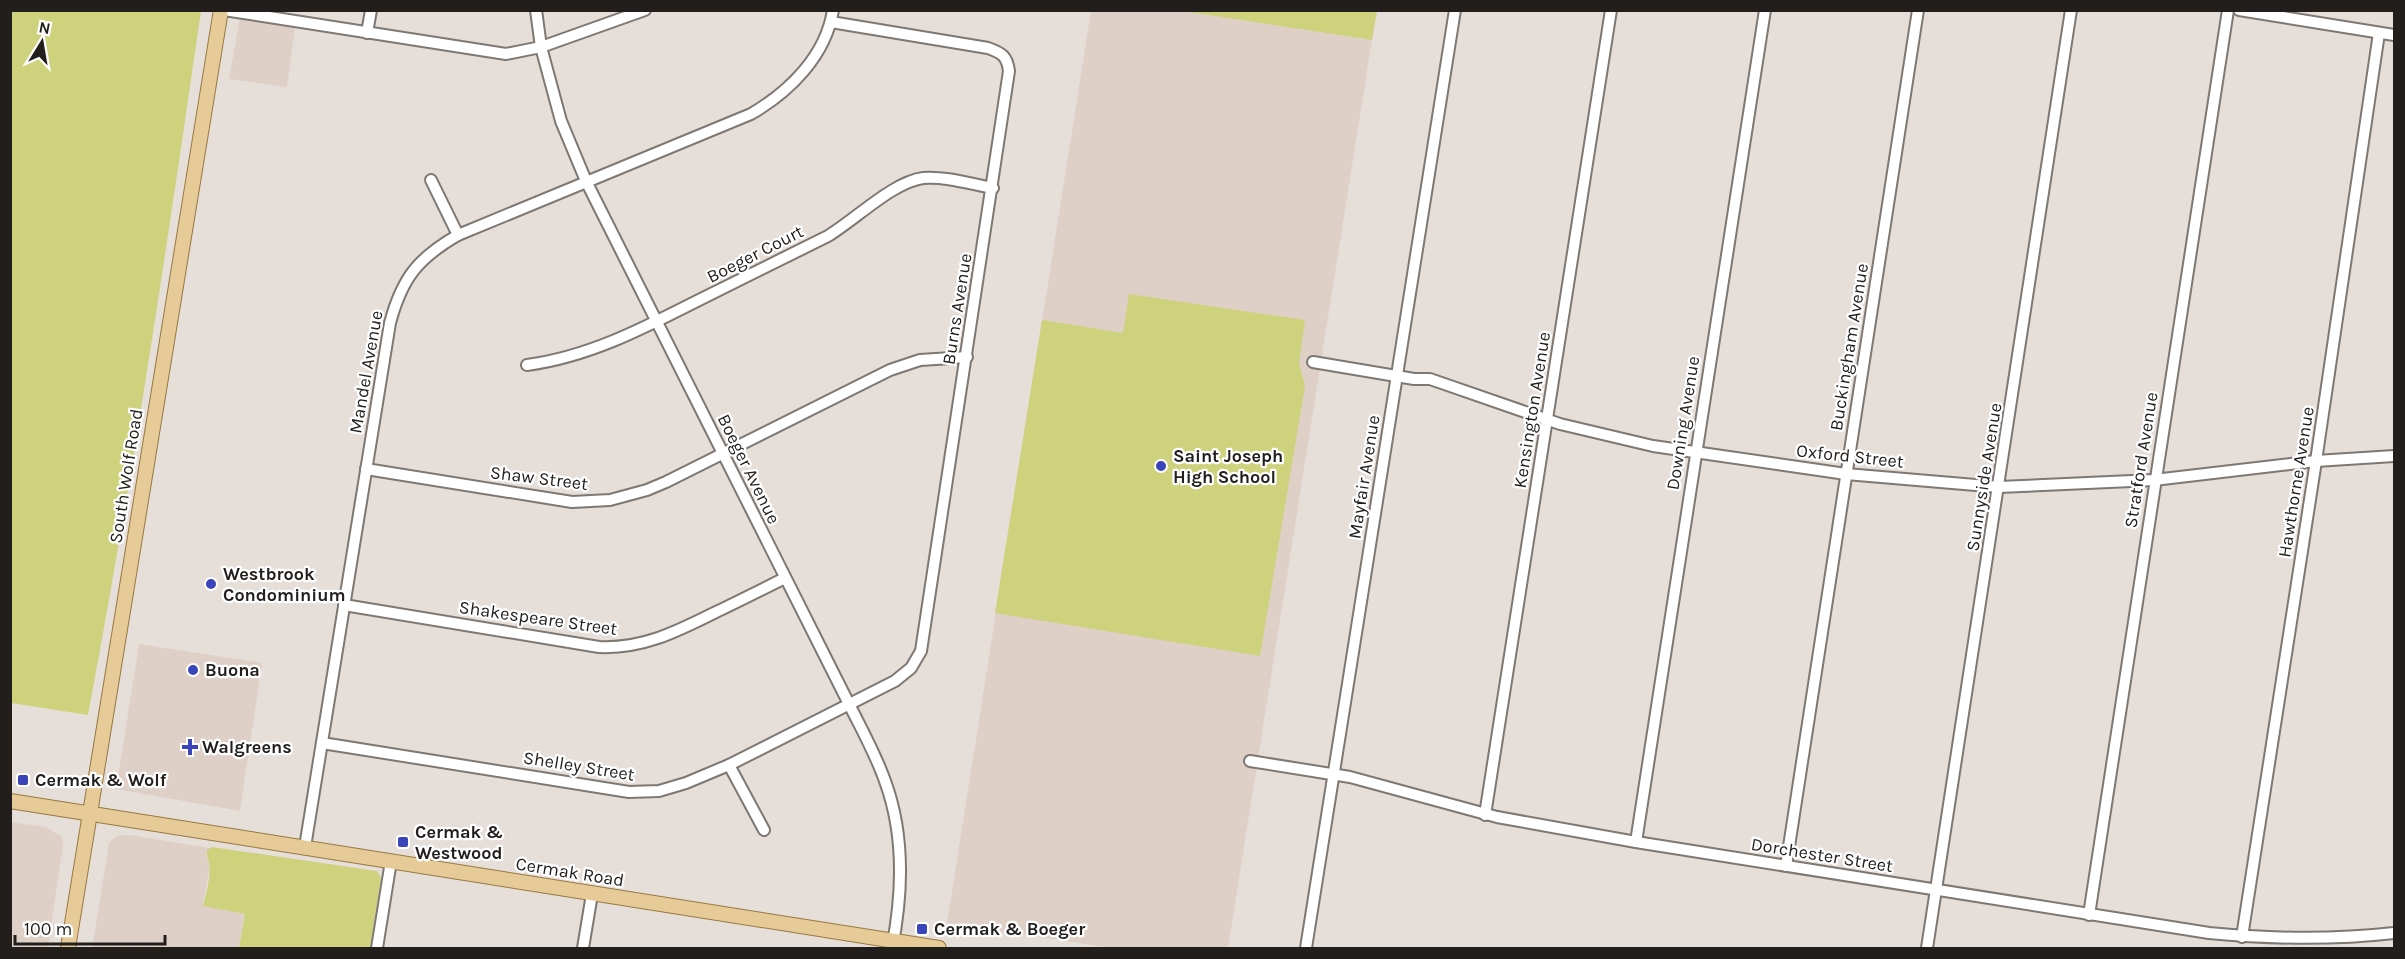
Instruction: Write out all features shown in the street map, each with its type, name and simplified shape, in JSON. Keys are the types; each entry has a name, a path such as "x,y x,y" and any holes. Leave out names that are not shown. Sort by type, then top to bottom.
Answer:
{"main road":[{"name":"South Wolf Road","path":"69,948 89,813 222,10"},
{"name":"Cermak Road","path":"10,801 391,861 893,945 939,948"}],"street":[{"path":"222,10 506,54 541,47 645,10"},
{"path":"367,33 371,10"},
{"name":"Boeger Avenue","path":"536,10 541,47 561,121 586,182 885,779 896,821 902,865 893,945"},
{"name":"Mandel Avenue","path":"305,847 394,307 410,274 422,258 458,235 751,114 769,104 806,68 831,22 833,10"},
{"name":"Mayfair Avenue","path":"1306,948 1455,10"},
{"name":"Kensington Avenue","path":"1485,815 1611,10"},
{"name":"Downing Avenue","path":"1636,842 1765,10"},
{"name":"Buckingham Avenue","path":"1786,866 1918,10"},
{"name":"Sunnyside Avenue","path":"1927,948 2071,10"},
{"name":"Stratford Avenue","path":"2090,915 2154,480 2228,10"},
{"path":"2239,10 2394,35"},
{"name":"Burns Avenue","path":"831,22 988,48 1002,53 1009,71 921,651 911,668 895,681 850,706"},
{"name":"Hawthorne Avenue","path":"2242,937 2316,461 2379,33"},
{"name":"Boeger Court","path":"527,365 550,362 589,351 657,321 828,236 894,189 907,183 931,178 993,188"},
{"path":"431,180 458,235"},
{"name":"Shaw Street","path":"366,469 549,499 590,502 610,500 647,490 890,370 920,360 967,357"},
{"name":"Oxford Street","path":"1313,362 1430,379 1548,420 1603,435 1695,453 1846,474 1999,487 2154,480 2316,461 2394,456"},
{"name":"Shakespeare Street","path":"344,605 599,647 617,648 643,644 669,635 785,578"},
{"name":"Shelley Street","path":"322,743 629,792 667,789 729,765 850,706"},
{"name":"Dorchester Street","path":"1250,760 1335,774 1485,815 1636,842 2090,915 2242,937 2314,939 2394,933"},
{"path":"729,765 764,830"},
{"path":"378,948 391,861"},
{"path":"583,948 592,894"}],"shaded area":[{"name":"Saint Joseph High School","path":"1091,11 1181,11 1372,40 1228,948 1111,948 947,923"},
{"path":"241,12 296,20 287,87 229,79"},
{"path":"139,644 262,663 240,811 116,789"},
{"path":"10,822 46,827 62,837 63,845 48,948 11,948"},
{"path":"121,835 210,848 206,855 209,870 203,905 245,914 239,948 92,948 109,843"}],"green space":[{"path":"11,10 201,11 134,451 88,715 11,703"},
{"path":"1377,10 1372,40 1181,11"},
{"path":"1129,294 1305,320 1299,363 1305,386 1260,656 995,613 1042,320 1123,333"},
{"path":"212,847 377,871 381,878 370,948 239,948 245,914 203,906 209,875 207,850"}],"place":[{"name":"Saint Joseph High School","path":"1161,466"},
{"name":"Westbrook Condominium","path":"211,584"},
{"name":"Buona","path":"193,670"},
{"name":"Walgreens","path":"190,747"},
{"name":"Cermak & Wolf","path":"23,780"},
{"name":"Cermak & Westwood","path":"403,842"},
{"name":"Cermak & Boeger","path":"922,929"}]}
